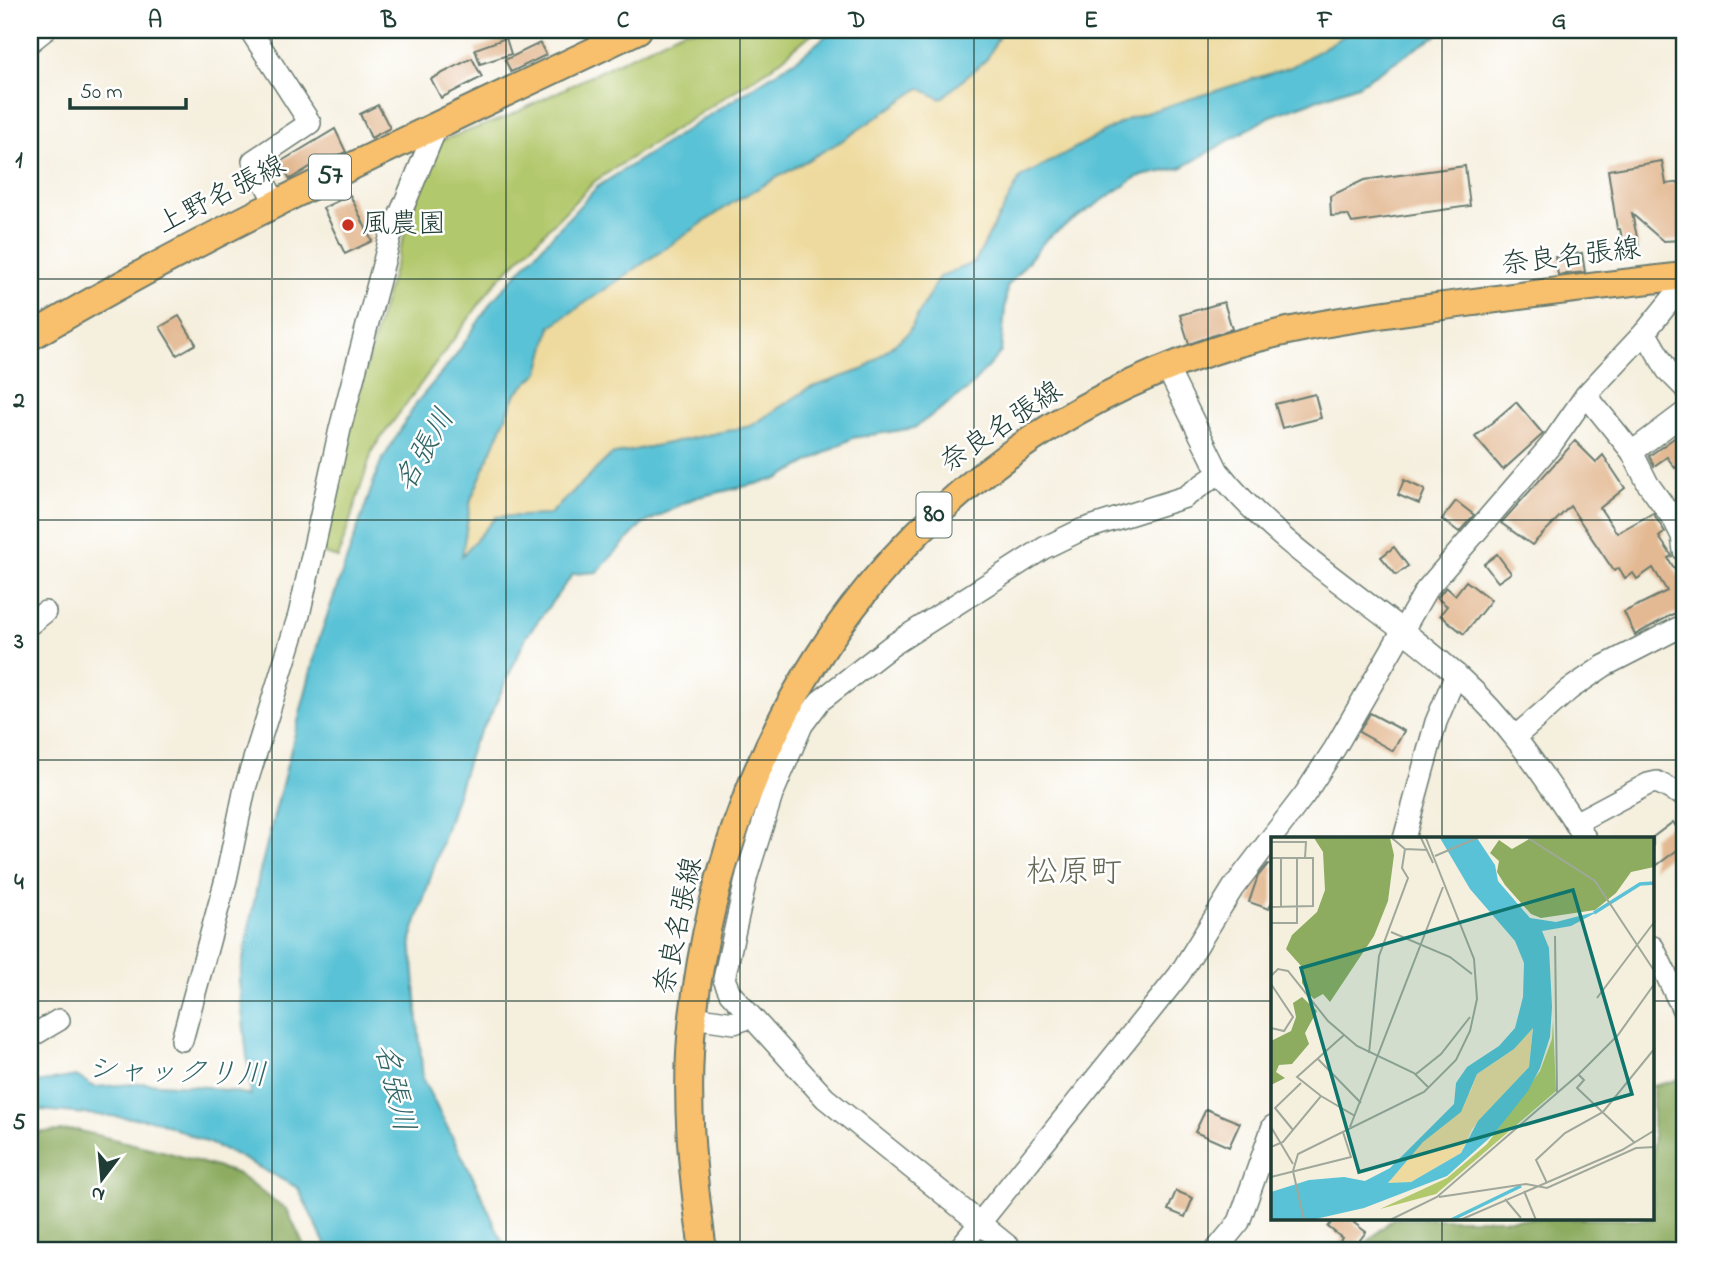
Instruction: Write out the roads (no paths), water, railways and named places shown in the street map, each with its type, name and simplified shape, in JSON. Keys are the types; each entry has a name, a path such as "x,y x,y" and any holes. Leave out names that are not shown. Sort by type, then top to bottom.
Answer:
{"main road":[{"name":"上野名張線","path":"30,337 107,291 275,202 638,30"},
{"name":"奈良名張線","path":"703,1250 690,1120 693,1017 701,956 712,909 755,775 794,694 855,602 896,552 963,489 1061,422 1167,368 1260,337 1329,321 1684,276"}],"street":[{"path":"30,42 46,30"},
{"path":"250,30 310,123 253,161 275,202"},
{"path":"182,1040 226,878 245,788 299,615 340,429 390,238 438,124"},
{"path":"1272,837 1335,748 1426,590 1551,445 1586,396 1645,332 1684,284"},
{"path":"1645,332 1667,370 1684,387"},
{"path":"1167,368 1219,473 1274,528 1456,674 1516,736 1581,831 1648,784 1657,782 1675,787 1684,809"},
{"path":"1586,396 1632,452 1648,484 1674,520 1682,536 1684,551"},
{"path":"1632,452 1684,413"},
{"path":"1013,1250 825,1098 751,1017 730,993 724,979 731,939 772,795 808,713 891,646 1044,548 1081,530 1185,497 1219,473"},
{"path":"1516,736 1570,689 1604,666 1684,625"},
{"path":"1405,837 1436,722 1456,674"},
{"path":"958,1250 1179,975 1233,888 1271,838"},
{"path":"1654,949 1684,1012"},
{"path":"693,1017 734,1023 751,1017"},
{"path":"30,1037 59,1020"},
{"path":"1216,1250 1239,1222 1262,1149 1271,1130"}],"water":[{"name":"名張川","path":"833,30 1002,30 987,59 941,99 920,88 843,140 732,203 551,326 539,372 516,393 471,499 462,556 496,517 549,515 611,455 751,426 808,389 864,369 908,333 939,277 975,262 1020,178 1130,118 1291,67 1354,30 1445,30 1358,85 1271,116 1181,168 1137,177 1047,238 1007,287 1001,352 967,390 914,428 852,438 777,479 694,498 641,525 597,572 573,574 526,637 492,712 473,744 411,939 423,1080 478,1187 506,1250 328,1250 298,1188 232,1153 155,1120 30,1109 30,1084 76,1076 95,1087 144,1083 207,1087 251,1095 239,981 259,875 319,639 380,464 417,402 454,358 492,301 597,187 799,58"}],"place":[{"name":"風農園","path":"348,225"}],"district":[{"name":"松原町","path":"1074,873"}],"water label":[{"name":"シャックリ川","path":"177,1074"}]}
